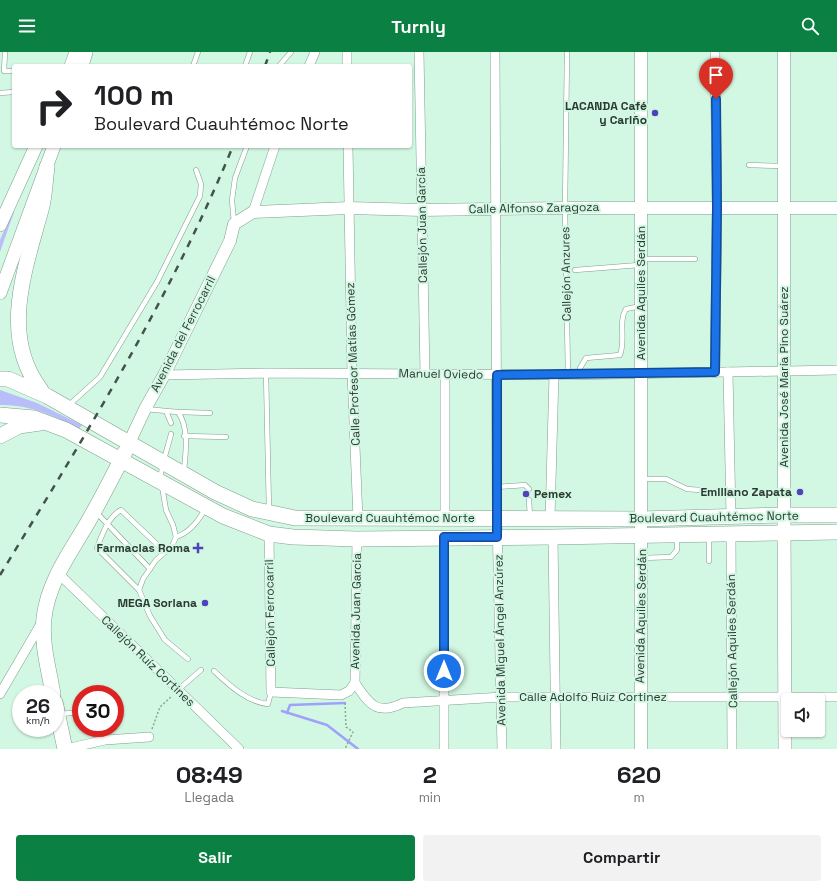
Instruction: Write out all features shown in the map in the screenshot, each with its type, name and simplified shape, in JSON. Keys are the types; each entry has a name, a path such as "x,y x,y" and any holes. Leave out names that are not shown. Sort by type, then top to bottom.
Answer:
{"main road":[{"path":"72,64 76,52"},
{"path":"83,64 86,52"},
{"path":"0,225 35,148"},
{"path":"0,293 53,148"},
{"path":"47,167 42,208 15,294 10,320 13,348 19,362 30,379 47,396"},
{"name":"Boulevard Cuauhtémoc Norte","path":"3,378 47,396 222,495 252,509 296,518 642,519 784,514 837,515"},
{"name":"Boulevard Cuauhtémoc Norte","path":"0,415 21,416 47,422 66,430 206,508 269,534 293,537 357,539 837,532"},
{"path":"0,436 19,426 47,422"},
{"path":"51,685 44,646 43,620 50,590 58,573 94,511 129,443"},
{"name":"Avenida José María Pino Suárez","path":"784,514 786,693"},
{"path":"63,737 66,749"},
{"name":"Avenida José María Pino Suárez","path":"785,737 785,749"}],"street":[{"path":"310,64 315,52"},
{"path":"347,52 347,64"},
{"name":"Callejón Juan García","path":"419,52 425,374"},
{"name":"Avenida Miguel Ángel Anzúrez","path":"495,52 497,375 496,518 502,697 502,749"},
{"name":"Avenida Aquiles Serdán","path":"641,52 641,749"},
{"path":"715,52 717,207 715,372"},
{"name":"Avenida José María Pino Suárez","path":"784,52 784,514"},
{"path":"253,212 274,148"},
{"name":"Calle Profesor Matías Gómez","path":"348,148 352,373 358,519"},
{"name":"Calle Alfonso Zaragoza","path":"234,224 253,212 349,208 421,210 717,207 784,209 837,208"},
{"name":"Avenida del Ferrocarril","path":"129,443 230,242 234,224"},
{"name":"Manuel Oviedo","path":"164,376 266,373 581,375 837,370"},
{"path":"728,372 731,516"},
{"path":"445,375 445,518"},
{"path":"550,518 554,375"},
{"name":"Callejón Aquiles Serdán","path":"731,533 733,697 732,749"},
{"name":"Callejón Ferrocarril","path":"269,534 271,692"},
{"path":"444,537 444,749"},
{"path":"553,537 556,749"},
{"name":"Avenida Juan Garcia","path":"355,683 357,539"},
{"name":"Callejón Ruíz Cortines","path":"58,573 239,749"},
{"path":"0,694 43,620"},
{"path":"271,692 341,695 349,691 355,683"},
{"name":"Calle Adolfo Ruíz Cortinez","path":"355,683 367,701 379,709 392,708 402,703 502,697 641,698 781,696"},
{"name":"Calle Adolfo Ruíz Cortinez","path":"825,696 837,696"},
{"path":"66,749 105,740 149,737"}],"lane":[{"path":"2,71 5,52"},
{"path":"194,64 198,52"},
{"path":"246,64 250,52"},
{"path":"281,64 291,52"},
{"name":"Callejón Anzures","path":"567,52 564,208 568,375"},
{"path":"0,93 12,92"},
{"path":"234,224 232,200 234,178 246,148"},
{"path":"749,165 784,166"},
{"path":"67,407 100,377 132,326 157,282 200,196 201,184 196,170"},
{"path":"575,270 641,262 694,259"},
{"path":"581,375 580,368 586,358 620,355 624,334 623,314 626,309 641,306"},
{"path":"266,373 269,513"},
{"path":"145,409 210,413"},
{"path":"166,411 171,423"},
{"path":"178,412 183,420 186,451 184,474"},
{"path":"139,590 150,569 172,546 176,537 173,525 166,510 159,473 164,463 171,434"},
{"path":"184,436 226,437"},
{"path":"641,479 666,479 687,490 700,490"},
{"path":"497,487 525,485 529,489"},
{"path":"529,500 531,518"},
{"path":"176,537 182,535 194,524 206,508"},
{"path":"165,552 121,510 117,512 108,524 97,548 139,590 150,616 165,640 188,659"},
{"path":"94,511 150,569"},
{"path":"709,533 709,561"},
{"path":"642,558 671,557 677,550 677,534"},
{"path":"178,690 201,670"},
{"path":"214,672 231,687 254,700 268,704 271,692"}],"path":[{"path":"149,737 160,707 178,690"},
{"path":"345,703 346,727 353,732 345,748"}],"shaded area":[{"path":"12,212 14,212 0,252 0,240"},
{"path":"0,390 37,403 82,425 79,429 60,419 32,409 11,405 0,405"}],"waterway":[{"path":"287,713 290,705 345,703"},
{"path":"282,711 327,725 358,749"}],"railway":[{"path":"266,64 270,52"},
{"path":"0,575 64,471 125,365 182,257 209,202 232,148"}],"place":[{"name":"LACANDA Café y Cariño","path":"655,113"},
{"name":"Emiliano Zapata","path":"800,492"},
{"name":"Pemex","path":"526,494"},
{"name":"Farmacias Roma","path":"198,548"},
{"name":"MEGA Soriana","path":"205,603"}],"route":[{"path":"444,671 444,537 497,537 497,375 715,372 717,207 716,99"}]}
